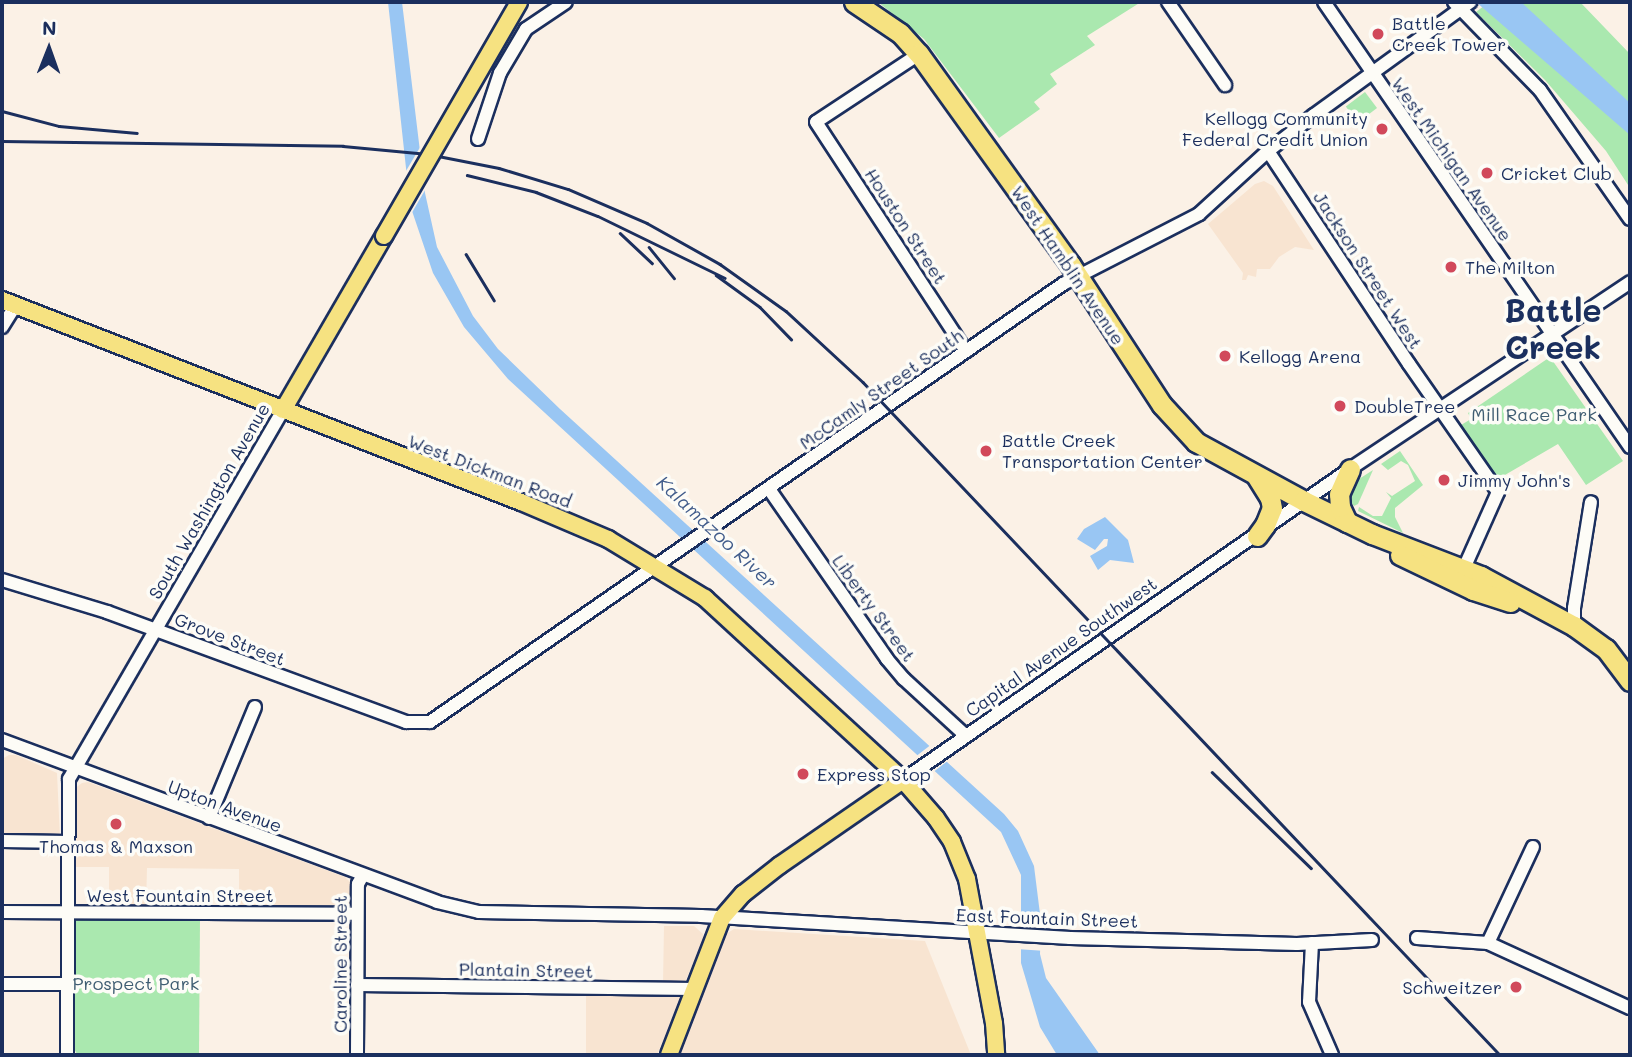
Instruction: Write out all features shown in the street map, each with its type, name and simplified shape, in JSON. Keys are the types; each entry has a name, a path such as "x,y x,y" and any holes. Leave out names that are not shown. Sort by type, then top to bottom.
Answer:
{"highway":[{"name":"West Hamblin Avenue","path":"854,2 900,33 919,54 1077,275 1172,419 1196,442 1256,476 1372,534 1574,625 1606,649 1630,681"},
{"path":"1348,522 1340,508 1339,494 1350,469"},
{"path":"1256,476 1270,498 1272,508 1265,525 1256,536"}],"main road":[{"name":"South Washington Avenue","path":"283,410 519,2"},
{"name":"West Dickman Road","path":"9,302 521,502 608,539 656,566 721,610 903,780 936,818 952,842 967,879 993,1023"},
{"name":"Capital Avenue Southwest","path":"669,1055 722,918 743,894 780,865 903,780"},
{"path":"993,1023 996,1055"},
{"path":"993,1023 1005,1055"}],"street":[{"path":"478,139 500,73 526,29 566,2"},
{"path":"1168,2 1225,85"},
{"name":"West Michigan Avenue","path":"1324,2 1630,447"},
{"path":"1463,4 1540,90 1630,219"},
{"name":"McCamly Street South","path":"406,722 421,724 440,717 1077,275 1199,214 1268,151 1463,4"},
{"name":"Houston Street","path":"919,54 819,126 967,351"},
{"name":"Jackson Street West","path":"1268,151 1439,409 1498,492 1461,576"},
{"name":"Capital Avenue Southwest","path":"903,780 1350,469 1630,282"},
{"path":"2,327 9,302"},
{"name":"South Washington Avenue","path":"66,1055 69,779 283,410"},
{"name":"Liberty Street","path":"769,489 887,659 904,679 966,736"},
{"path":"1574,625 1574,608 1591,502"},
{"name":"Grove Street","path":"2,580 79,602 406,722"},
{"path":"209,818 255,707"},
{"name":"Upton Avenue","path":"2,741 437,902 498,913 722,918"},
{"path":"2,841 68,842"},
{"path":"1488,943 1534,847"},
{"name":"Caroline Street","path":"357,1055 357,914 358,884 362,875"},
{"name":"West Fountain Street","path":"2,912 357,914"},
{"name":"East Fountain Street","path":"722,918 1011,936 1312,943 1372,940"},
{"path":"1417,938 1488,943 1630,1009"},
{"path":"1312,943 1309,1002 1332,1055"},
{"path":"2,985 67,984"},
{"name":"Plantain Street","path":"357,985 694,989"}],"shaded area":[{"path":"1264,181 1273,186 1314,250 1295,247 1279,257 1270,269 1257,269 1256,277 1248,275 1246,280 1242,280 1243,273 1208,224 1255,184"},
{"path":"16,755 57,773 60,838 2,838 2,759"},
{"path":"88,782 345,877 351,883 350,904 344,908 239,907 239,869 147,868 146,907 109,906 109,867 73,867 74,789"},
{"path":"664,926 694,926 703,934 703,941 684,984 663,984"},
{"path":"734,929 925,941 971,1055 680,1055 726,934"},
{"path":"586,991 679,994 680,1000 657,1055 586,1055"}],"green space":[{"path":"878,2 1141,2 1087,36 1095,45 1050,74 1057,84 1034,102 1040,109 999,138 924,39"},
{"path":"1489,2 1580,2 1630,54 1630,188 1606,151 1545,80 1476,12"},
{"path":"1365,92 1377,108 1358,122 1346,106"},
{"name":"Mill Race Park","path":"1550,357 1623,461 1586,485 1558,444 1498,479 1461,425 1471,419 1468,413"},
{"path":"1400,451 1423,485 1395,508 1395,517 1403,533 1358,511 1359,507 1373,516 1382,516 1391,498 1386,492 1392,496 1415,481 1408,465 1401,461 1388,470 1381,464"},
{"path":"1373,470 1358,504 1354,506 1349,500 1350,492 1359,479"},
{"name":"Prospect Park","path":"79,918 200,919 199,1055 77,1054 72,1045 74,922"}],"water":[{"path":"388,2 402,2 425,193 437,247 473,316 498,349 560,409 1004,814 1018,831 1034,866 1041,922 1040,954 1046,978 1100,1055 1057,1055 1040,1027 1021,963 1021,875 1001,832 508,379 464,327 433,273 410,205"},
{"path":"1476,2 1521,2 1630,103 1630,135"},
{"path":"1105,517 1128,540 1134,563 1110,560 1098,570 1090,556 1107,546 1108,539 1104,539 1095,550 1077,539 1084,529"}],"pier":[{"path":"422,144 428,185 410,216 403,176"},
{"path":"932,744 949,760 932,773 915,757"},
{"path":"1018,923 1044,925 1042,951 1016,949"}],"railway":[{"path":"2,111 59,126 137,133"},
{"path":"2,141 343,146 428,154 499,168 568,189 647,223 720,264 786,311 863,382 1500,1055"},
{"path":"467,175 536,192 598,216 725,278"},
{"path":"620,233 652,263"},
{"path":"649,247 674,278"},
{"path":"466,254 494,300"},
{"path":"716,275 760,307 791,339"},
{"path":"1212,772 1311,868"}],"place":[{"name":"Battle Creek Tower","path":"1378,34"},
{"name":"Kellogg Community Federal Credit Union","path":"1382,129"},
{"name":"Cricket Club","path":"1487,173"},
{"name":"The Milton","path":"1451,267"},
{"name":"Kellogg Arena","path":"1225,356"},
{"name":"DoubleTree","path":"1340,406"},
{"name":"Battle Creek Transportation Center","path":"986,451"},
{"name":"Jimmy John's","path":"1444,480"},
{"name":"Express Stop","path":"803,774"},
{"name":"Thomas & Maxson","path":"116,824"},
{"name":"Schweitzer","path":"1516,987"}],"district":[{"name":"Battle Creek","path":"1553,328"}],"water label":[{"name":"Kalamazoo River","path":"717,532"}]}
